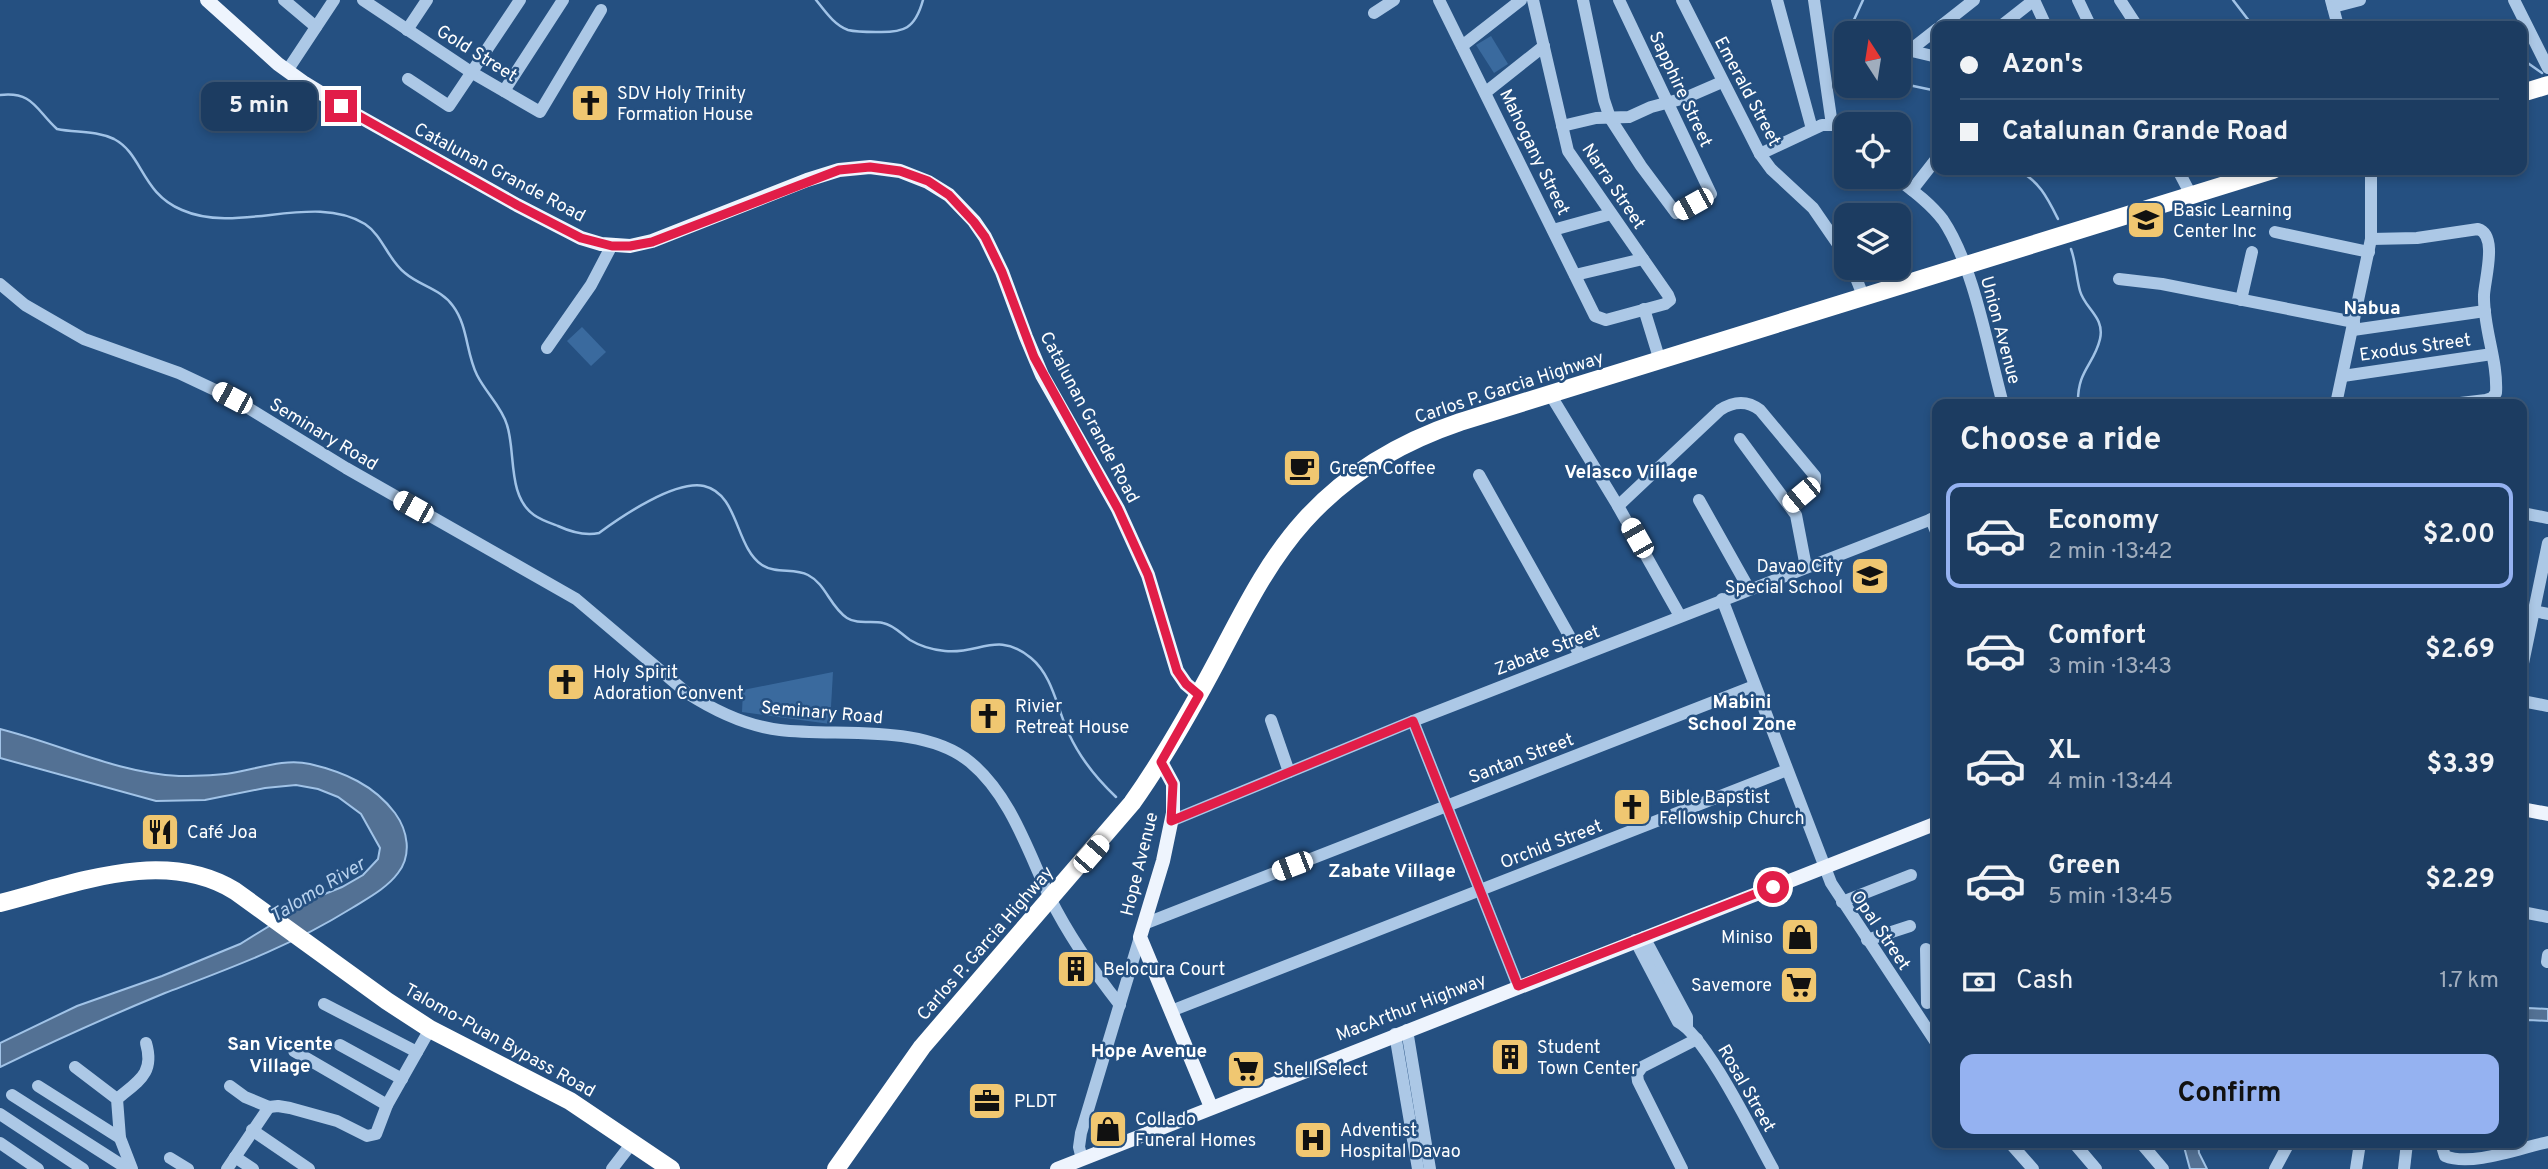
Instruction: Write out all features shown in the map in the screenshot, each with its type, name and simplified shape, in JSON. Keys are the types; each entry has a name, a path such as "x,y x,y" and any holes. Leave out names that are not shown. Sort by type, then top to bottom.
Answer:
{"highway":[{"path":"2527,91 2548,85"},
{"name":"Carlos P. Garcia Highway","path":"836,1169 922,1047 1114,827 1161,762 1276,556 1305,520 1343,484 1388,454 1436,430 2257,175"},
{"name":"Talomo-Puan Bypass Road","path":"0,903 120,874 173,869 191,872 224,884 429,1029 570,1101 671,1169"}],"main road":[{"name":"Catalunan Grande Road","path":"208,0 287,71 355,114 581,238 612,246 642,244 839,170 870,167 900,171 928,181 949,195 974,222 993,253 1038,366 1118,509 1148,575 1177,671 1186,684 1199,695"},
{"name":"Hope Avenue","path":"1161,762 1173,784 1171,821 1161,868 1142,931 1171,1011 1211,1107"},
{"path":"2527,810 2548,814"},
{"name":"MacArthur Highway","path":"1057,1169 1932,824"}],"street":[{"path":"284,0 316,27"},
{"path":"287,71 334,0"},
{"name":"Gold Street","path":"363,0 378,4 407,30 471,72 540,112 601,10"},
{"path":"407,30 427,0"},
{"path":"408,79 449,106 520,0"},
{"path":"504,91 563,0"},
{"path":"1374,13 1394,0"},
{"path":"1462,46 1521,0"},
{"name":"Narra Street","path":"1533,0 1568,151 1670,300 1644,309"},
{"path":"1583,0 1610,118"},
{"name":"Sapphire Street","path":"1610,118 1640,166 1676,213 1711,194 1619,0"},
{"name":"Emerald Street","path":"1682,0 1760,154 1771,169 1813,208 1834,239"},
{"path":"1777,0 1812,129"},
{"path":"1760,154 1812,129 1832,125 1814,0"},
{"path":"1948,21 1974,0"},
{"path":"2007,21 2034,0 2044,21"},
{"path":"2078,0 2088,21"},
{"path":"2120,0 2134,21"},
{"path":"2337,21 2332,3 2360,0"},
{"path":"2514,0 2524,21"},
{"name":"Mahogany Street","path":"1443,2 1462,46 1594,313 1599,319 1609,319 1644,309"},
{"path":"2527,26 2548,68"},
{"path":"1911,46 1932,32"},
{"path":"1486,92 1544,46"},
{"path":"1911,51 1932,56"},
{"path":"1562,126 1596,118 1622,119 1685,98 1722,82"},
{"path":"1912,190 1932,164"},
{"path":"2181,175 2191,195"},
{"path":"2337,399 2370,246 2371,175"},
{"name":"Union Avenue","path":"1912,190 1942,219 1954,238 1965,266 2002,399"},
{"path":"1553,230 1611,214"},
{"path":"2274,232 2370,246 2467,230 2484,231 2489,242 2485,311 2497,389 2494,396 2488,399"},
{"path":"547,348 591,285 612,246"},
{"path":"2241,300 2252,251"},
{"path":"1575,275 1643,259"},
{"path":"2119,279 2162,284 2354,326 2485,311"},
{"path":"1857,280 1864,298"},
{"name":"Seminary Road","path":"0,284 25,305 75,335 201,382 232,398 356,474 576,599 687,693 707,706 742,721 778,729 904,737 950,748 982,772 992,784 1025,843 1050,899 1082,952 1120,1005"},
{"path":"1644,309 1661,361"},
{"name":"Exodus Street","path":"2343,376 2491,354"},
{"path":"1550,394 1680,616"},
{"path":"1618,506 1720,410 1741,402 1760,410 1815,476 1815,483 1790,505"},
{"path":"1740,439 1790,505 1799,524 1806,567"},
{"path":"1479,475 1580,655"},
{"path":"1699,500 1749,589"},
{"path":"2527,514 2548,518"},
{"name":"Zabate Street","path":"1171,821 1413,721 1932,519"},
{"path":"2527,644 2548,543"},
{"path":"1722,599 1825,866"},
{"path":"2534,611 2548,614"},
{"name":"Santan Street","path":"1142,931 1447,806 1754,686"},
{"path":"2527,702 2548,706"},
{"path":"1271,720 1289,772"},
{"path":"1413,721 1518,986"},
{"name":"Orchid Street","path":"1171,1011 1787,770"},
{"name":"Opal Street","path":"1825,866 1842,902 1932,1037"},
{"path":"1842,902 1910,875"},
{"path":"2527,913 2548,917"},
{"path":"1867,940 1910,926"},
{"name":"Hope Avenue","path":"1082,1158 1079,1147 1081,1133 1142,931"},
{"name":"Rosal Street","path":"1639,938 1687,1017 1686,1026 1697,1039 1773,1169"},
{"path":"1908,1002 1932,1003 1926,949"},
{"path":"324,1004 417,1052"},
{"path":"230,1086 245,1097 269,1107 290,1108 337,1121 367,1136 376,1134 387,1105 429,1029"},
{"path":"1401,1032 1418,1130 1430,1169"},
{"path":"1682,1169 1637,1074 1642,1067 1697,1039"},
{"path":"117,1099 147,1071 150,1056 146,1043"},
{"path":"340,1045 402,1079"},
{"path":"294,1051 387,1105"},
{"path":"75,1067 117,1099 120,1138 130,1169"},
{"path":"38,1086 120,1138"},
{"path":"12,1095 130,1169"},
{"path":"227,1169 269,1107"},
{"path":"0,1114 83,1169"},
{"path":"253,1130 309,1169"},
{"path":"1418,1130 1418,1169"},
{"path":"2527,1147 2548,1142"},
{"path":"0,1143 38,1169"},
{"path":"612,1169 632,1143"},
{"path":"2014,1148 2033,1169"},
{"path":"2078,1148 2096,1169"},
{"path":"2145,1148 2158,1167"},
{"path":"2275,1169 2286,1148"},
{"path":"2356,1169 2359,1148"},
{"path":"2404,1169 2406,1148"},
{"path":"2443,1148 2445,1156 2459,1160 2520,1148"},
{"path":"235,1157 253,1169"},
{"path":"170,1158 188,1169"}],"shaded area":[{"path":"1491,36 1508,64 1494,73 1476,45"},
{"path":"582,327 606,352 591,366 567,341"},
{"path":"833,672 830,724 742,712 743,690"},
{"path":"0,729 111,764 156,774 219,775 290,762 335,771 368,787 395,813 403,827 407,843 405,859 398,873 383,888 306,934 123,1011 0,1067 0,1043 77,1006 162,976 240,944 271,925 290,908 342,887 363,875 378,859 380,848 361,814 338,797 318,789 296,785 205,800 156,801 0,758"},
{"path":"2527,1008 2548,1009 2548,1021 2527,1021"},
{"path":"2184,1148 2198,1148 2207,1169 2190,1169"}],"waterway":[{"path":"816,0 843,28 886,32 901,30 912,23 923,0"},
{"path":"1853,21 1863,0"},
{"path":"2233,0 2249,21"},
{"path":"2527,62 2542,73"},
{"path":"1911,86 1932,90"},
{"path":"0,95 27,99 57,129 93,133 114,139 131,154 158,194 182,210 227,218 322,212 345,215 365,224 399,268 443,296 458,314 477,375 507,425 520,497 525,507 534,515 568,530 594,534 649,501 679,488 704,486 715,491 731,510 753,557 767,568 808,575 847,618 887,624 914,642 936,650 957,651 998,645 1019,650 1031,658 1050,683 1073,743 1095,775 1116,797"},
{"path":"2026,175 2046,197 2058,219"},
{"path":"2071,249 2082,297 2097,319 2101,331 2097,348 2080,383 2078,399"}],"place":[{"name":"SDV Holy Trinity Formation House","path":"590,103"},
{"name":"Basic Learning Center Inc","path":"2146,220"},
{"name":"Green Coffee","path":"1302,468"},
{"name":"Davao City Special School","path":"1870,576"},
{"name":"Holy Spirit Adoration Convent","path":"566,682"},
{"name":"Rivier Retreat House","path":"988,716"},
{"name":"Bible Bapstist Fellowship Church","path":"1632,807"},
{"name":"Café Joa","path":"160,832"},
{"name":"Miniso","path":"1800,937"},
{"name":"Belocura Court","path":"1076,969"},
{"name":"Savemore","path":"1799,985"},
{"name":"Student Town Center","path":"1510,1057"},
{"name":"Shell Select","path":"1246,1069"},
{"name":"PLDT","path":"987,1101"},
{"name":"Collado Funeral Homes","path":"1108,1129"},
{"name":"Adventist Hospital Davao","path":"1313,1140"}],"district":[{"name":"Nabua","path":"2372,307"},
{"name":"Velasco Village","path":"1631,471"},
{"name":"Mabini School Zone","path":"1742,712"},
{"name":"Zabate Village","path":"1392,870"},
{"name":"Hope Avenue","path":"1149,1050"},
{"name":"San Vicente Village","path":"280,1054"}],"route":[{"path":"341,106 517,205 581,238 612,246 652,242 807,180 839,170 887,168 928,181 949,195 974,222 993,253 1034,357 1118,509 1148,575 1177,671 1186,684 1199,695 1161,762 1173,784 1171,821 1413,721 1518,986 1773,887"}],"water label":[{"name":"Talomo River","path":"317,889"}]}
